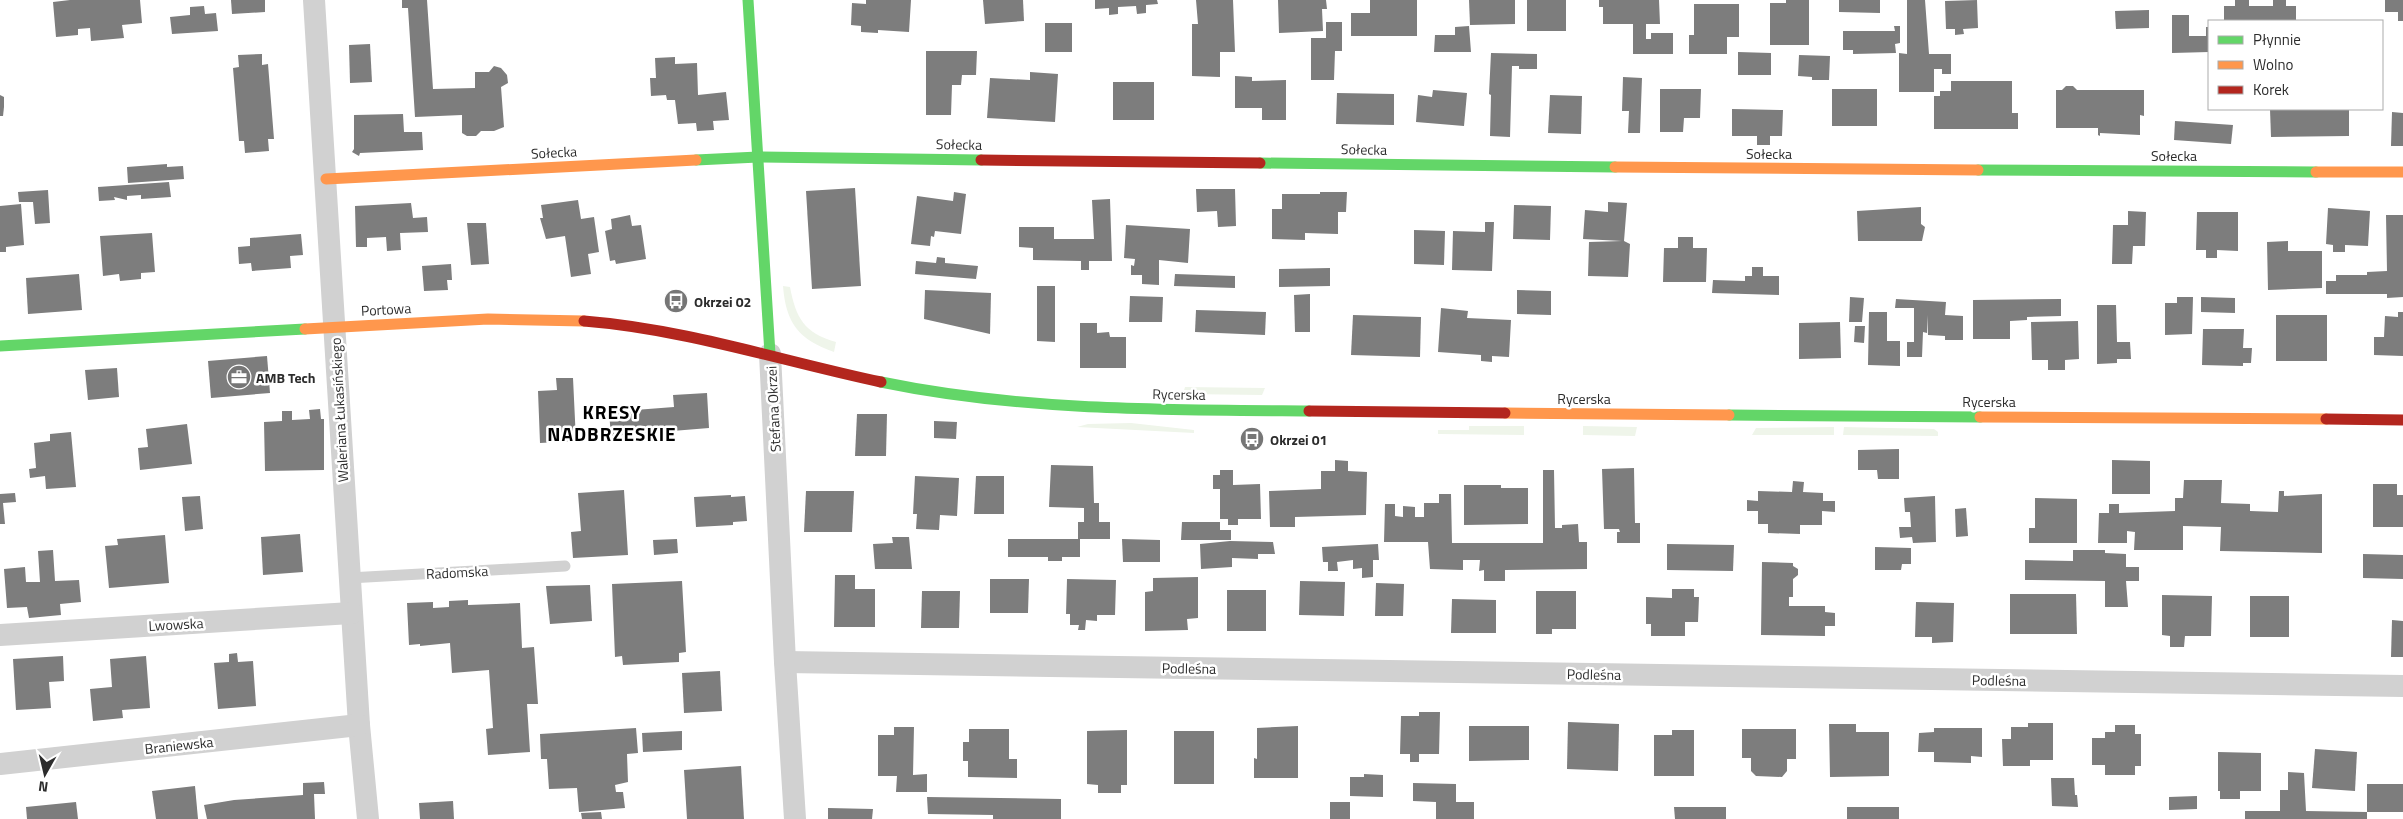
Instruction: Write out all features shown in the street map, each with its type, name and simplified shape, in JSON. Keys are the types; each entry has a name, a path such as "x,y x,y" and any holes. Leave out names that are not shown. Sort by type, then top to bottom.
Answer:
{"street":[{"name":"Waleriana Łukasińskiego","path":"314,0 351,613 368,819"},
{"name":"Stefana Okrzei","path":"748,0 770,354 785,662 795,819"},
{"name":"Sołecka","path":"326,179 758,157 1700,168 2403,172"},
{"name":"Portowa","path":"0,346 488,318 550,319 616,324 770,354"},
{"name":"Rycerska","path":"770,354 894,385 966,397 1030,403 1131,408 2403,420"},
{"name":"Lwowska","path":"0,635 351,613"},
{"name":"Podleśna","path":"785,662 2403,686"},
{"name":"Braniewska","path":"0,764 359,725"}],"lane":[{"name":"Radomska","path":"349,578 565,566"}],"shaded area":[{"path":"783,286 790,287 795,307 803,323 816,334 836,342 834,352 811,341 796,328 787,310"},
{"path":"1185,387 1265,388 1262,395 1183,394"},
{"path":"1131,423 1194,430 1194,433 1077,427 1088,424"},
{"path":"1469,426 1524,426 1524,435 1438,434 1438,430 1469,430"},
{"path":"1583,426 1637,427 1635,436 1583,435"},
{"path":"1834,427 1834,435 1752,435 1756,428"},
{"path":"1844,427 1934,429 1938,432 1938,436 1843,435"}],"building":[{"path":"70,0 140,0 142,23 122,25 124,38 91,41 90,28 78,29 78,35 56,37 53,2"},
{"path":"231,0 265,0 265,12 232,14"},
{"path":"402,0 427,0 433,89 475,88 475,72 489,72 494,66 501,68 507,75 508,83 501,87 504,127 494,131 481,131 476,136 467,136 462,133 462,115 415,117 408,8 402,8"},
{"path":"866,0 911,0 909,32 878,30 878,33 861,32 861,26 851,25 852,3 866,4"},
{"path":"983,0 1023,0 1024,21 985,24"},
{"path":"1095,0 1157,0 1158,4 1146,5 1146,13 1137,14 1136,6 1118,7 1118,14 1109,15 1109,8 1095,9"},
{"path":"1196,0 1233,0 1235,52 1220,52 1220,77 1192,76 1192,24 1198,24"},
{"path":"1278,0 1326,0 1327,9 1322,9 1323,31 1279,33"},
{"path":"1370,0 1417,0 1417,36 1351,36 1351,13 1370,13"},
{"path":"1469,0 1515,0 1515,24 1470,25"},
{"path":"1527,0 1566,0 1566,31 1527,31"},
{"path":"1599,0 1659,0 1660,24 1646,24 1646,39 1651,39 1651,33 1673,33 1673,54 1633,54 1633,24 1603,24 1603,7 1599,7"},
{"path":"1786,0 1809,0 1809,45 1770,45 1770,3 1786,3"},
{"path":"1839,0 1880,0 1880,13 1839,12"},
{"path":"1907,0 1925,0 1929,54 1951,54 1951,74 1942,74 1942,69 1934,69 1934,92 1899,92 1899,53 1907,54"},
{"path":"1977,0 1978,28 1963,29 1964,34 1955,35 1955,29 1946,29 1945,1"},
{"path":"2235,0 2249,0 2249,6 2273,6 2273,0 2286,0 2286,6 2296,6 2296,20 2224,20 2224,6 2235,6"},
{"path":"2385,0 2403,0 2403,21 2398,21 2398,12 2385,12"},
{"path":"1694,4 1739,4 1739,37 1727,37 1727,54 1689,54 1689,35 1694,35"},
{"path":"204,6 205,14 216,13 218,31 172,34 170,17 190,15 190,7"},
{"path":"2149,10 2149,28 2116,29 2115,11"},
{"path":"2172,15 2189,15 2189,36 2206,36 2206,27 2208,27 2208,52 2172,53"},
{"path":"1326,22 1342,22 1342,51 1335,51 1334,80 1311,80 1311,38 1326,38"},
{"path":"1045,23 1072,23 1072,52 1045,52"},
{"path":"1469,26 1471,52 1434,52 1435,35 1455,35 1455,27"},
{"path":"1894,26 1900,26 1900,43 1895,44 1896,53 1853,54 1853,50 1843,50 1843,31 1895,31"},
{"path":"370,44 372,82 350,83 349,45"},
{"path":"926,51 977,51 976,75 962,75 961,85 952,85 951,115 926,115"},
{"path":"1738,52 1771,53 1771,75 1738,75"},
{"path":"1491,53 1537,54 1537,69 1519,69 1519,66 1512,66 1510,137 1490,136 1491,95 1489,94"},
{"path":"262,54 262,65 268,64 274,139 268,139 269,151 245,153 244,141 239,141 233,68 239,67 238,55"},
{"path":"1799,55 1830,56 1829,80 1812,80 1812,77 1798,76"},
{"path":"675,57 675,64 697,63 698,95 726,92 729,120 713,121 714,130 697,131 696,123 678,124 675,100 667,100 666,95 651,96 650,78 656,78 655,58"},
{"path":"1030,72 1058,74 1055,122 987,118 990,78 1030,80"},
{"path":"1235,76 1252,77 1252,81 1286,80 1286,120 1262,120 1262,108 1235,108"},
{"path":"1623,77 1642,78 1640,133 1628,133 1629,111 1622,111"},
{"path":"1951,81 2012,81 2012,113 2018,113 2018,129 1934,129 1934,96 1940,96 1940,91 1951,91"},
{"path":"1113,82 1154,82 1154,120 1113,120"},
{"path":"2066,86 2073,86 2077,90 2144,90 2144,116 2140,115 2140,135 2100,133 2100,136 2098,135 2098,128 2056,128 2056,90 2062,90"},
{"path":"1660,89 1701,89 1700,118 1684,118 1683,132 1660,132"},
{"path":"1832,89 1877,89 1877,126 1832,126"},
{"path":"1433,90 1467,93 1464,126 1416,122 1418,95 1432,97"},
{"path":"1337,93 1394,94 1394,125 1336,124"},
{"path":"0,95 4,97 3,116 0,116"},
{"path":"1550,95 1582,96 1581,134 1548,133"},
{"path":"1732,109 1783,110 1782,136 1770,136 1770,145 1757,145 1757,136 1732,136"},
{"path":"2270,110 2349,110 2349,136 2271,137"},
{"path":"2392,112 2403,113 2403,146 2391,146"},
{"path":"403,114 404,132 422,132 423,150 360,153 359,156 352,152 354,149 354,115"},
{"path":"2175,121 2233,125 2231,144 2174,140"},
{"path":"167,164 167,167 183,166 184,179 128,183 127,167"},
{"path":"169,182 171,197 141,199 141,195 127,196 127,200 114,197 115,200 99,201 98,187"},
{"path":"855,188 861,286 812,289 806,191"},
{"path":"1196,189 1235,189 1236,226 1218,227 1217,211 1197,212"},
{"path":"48,190 50,223 35,224 33,202 19,202 18,192"},
{"path":"954,192 966,194 961,234 935,231 934,237 931,236 930,246 911,244 917,196 953,201"},
{"path":"1320,192 1347,192 1346,212 1338,212 1338,234 1305,233 1305,240 1272,239 1272,209 1282,209 1282,194 1320,194"},
{"path":"1110,199 1112,261 1089,261 1089,270 1081,270 1081,261 1033,260 1033,248 1019,247 1019,227 1054,227 1054,239 1094,239 1092,200"},
{"path":"578,200 581,219 594,217 599,252 588,254 591,274 571,277 565,236 546,239 540,218 543,218 541,205"},
{"path":"1608,202 1627,203 1624,241 1630,244 1628,277 1588,276 1589,242 1622,241 1583,239 1585,210 1608,212"},
{"path":"411,203 413,218 427,217 428,232 400,233 401,250 387,251 386,237 367,238 367,247 356,247 355,206"},
{"path":"21,204 24,245 6,247 6,252 0,252 0,206"},
{"path":"1514,205 1551,206 1550,240 1513,239"},
{"path":"1921,207 1921,224 1925,227 1922,241 1858,241 1857,211"},
{"path":"2328,208 2370,211 2368,246 2345,245 2345,252 2333,252 2333,245 2326,244"},
{"path":"2128,211 2146,212 2145,246 2133,246 2132,264 2112,264 2113,225 2128,225"},
{"path":"2197,212 2238,212 2238,251 2217,250 2217,258 2206,258 2206,250 2196,250"},
{"path":"630,215 632,226 641,225 646,259 616,264 615,260 610,261 605,231 612,229 611,219"},
{"path":"2386,215 2403,215 2403,297 2387,298 2387,294 2326,294 2326,281 2336,281 2336,275 2367,275 2367,272 2387,271"},
{"path":"1485,222 1494,222 1492,271 1452,270 1453,231 1485,232"},
{"path":"467,223 486,223 489,264 471,265"},
{"path":"1126,225 1190,229 1188,263 1159,260 1159,285 1142,284 1142,275 1131,275 1131,265 1134,266 1135,259 1124,258"},
{"path":"1414,230 1445,231 1444,265 1414,264"},
{"path":"152,233 155,272 141,273 141,279 120,281 119,274 103,276 100,236"},
{"path":"301,234 303,255 290,256 291,268 252,271 251,263 239,264 238,247 250,246 250,238"},
{"path":"1678,237 1693,237 1693,248 1707,248 1706,282 1663,282 1664,248 1678,248"},
{"path":"2288,241 2288,251 2322,251 2322,288 2268,290 2267,242"},
{"path":"937,257 945,258 945,263 978,266 976,279 915,274 916,261 936,263"},
{"path":"451,264 452,280 447,280 448,290 424,291 422,266"},
{"path":"1752,267 1763,267 1763,276 1779,276 1779,295 1712,293 1713,280 1745,281 1745,276 1752,276"},
{"path":"1330,268 1330,286 1279,287 1279,269"},
{"path":"79,274 82,310 28,314 26,278"},
{"path":"1175,274 1235,276 1235,288 1174,286"},
{"path":"1037,286 1055,286 1055,342 1037,341"},
{"path":"925,290 991,293 990,334 924,319"},
{"path":"1517,290 1551,291 1551,315 1517,314"},
{"path":"1310,294 1310,332 1295,332 1294,295"},
{"path":"1130,296 1163,297 1162,322 1129,322"},
{"path":"1850,297 1864,298 1862,322 1849,322"},
{"path":"2177,297 2193,297 2192,334 2165,335 2165,303 2177,303"},
{"path":"2201,297 2235,298 2235,313 2201,312"},
{"path":"1896,299 1946,302 1945,315 1963,316 1963,340 1945,340 1945,336 1928,335 1927,315 1927,333 1923,332 1922,357 1907,357 1907,342 1914,342 1914,308 1895,308"},
{"path":"2061,299 2061,316 2027,317 2027,320 2010,321 2010,339 1973,339 1973,300"},
{"path":"2097,305 2116,305 2117,342 2130,342 2131,359 2117,359 2117,363 2097,364"},
{"path":"1441,308 1468,311 1467,318 1511,320 1509,357 1492,356 1492,362 1481,361 1481,355 1438,352"},
{"path":"1196,310 1266,312 1265,335 1195,332"},
{"path":"1869,312 1887,312 1887,341 1900,341 1900,366 1868,365"},
{"path":"2398,312 2403,312 2403,356 2374,355 2374,337 2384,337 2385,316 2398,317"},
{"path":"1353,315 1421,317 1420,357 1351,355"},
{"path":"2276,315 2327,315 2327,361 2276,361"},
{"path":"2078,321 2079,359 2065,360 2065,370 2048,370 2048,360 2032,360 2031,322"},
{"path":"1840,322 1841,358 1799,359 1799,323"},
{"path":"1080,323 1097,323 1097,333 1109,332 1110,337 1126,337 1126,368 1080,368"},
{"path":"1855,326 1865,326 1864,343 1854,342"},
{"path":"2203,329 2244,329 2243,348 2252,348 2251,363 2243,363 2243,366 2202,365"},
{"name":"AMB Tech","path":"267,356 270,393 211,398 208,361"},
{"path":"117,368 119,397 88,400 85,370"},
{"path":"556,378 573,378 576,441 540,443 538,391 557,390"},
{"path":"707,393 709,428 611,436 609,412 674,407 673,395"},
{"path":"320,409 321,419 324,419 324,470 265,471 264,422 282,421 282,411 292,411 292,420 310,419 309,410"},
{"path":"857,414 887,414 886,456 855,456"},
{"path":"934,421 957,422 956,439 934,438"},
{"path":"187,424 192,464 140,470 138,448 148,447 146,429"},
{"path":"71,432 76,487 46,489 45,476 30,478 29,469 36,468 34,443 50,441 50,434"},
{"path":"1899,449 1899,479 1878,479 1877,470 1858,470 1858,450"},
{"path":"1335,460 1348,461 1348,471 1367,472 1366,515 1295,517 1295,527 1270,527 1269,491 1321,489 1321,471 1335,471"},
{"path":"2112,460 2150,461 2150,494 2112,494"},
{"path":"1051,465 1093,466 1094,503 1099,503 1099,522 1110,522 1110,539 1080,539 1080,557 1062,557 1062,561 1048,561 1048,557 1008,557 1008,539 1078,539 1078,522 1084,522 1084,508 1049,507"},
{"path":"1634,468 1635,523 1640,523 1640,543 1617,543 1617,532 1620,532 1619,529 1604,529 1602,469"},
{"path":"1220,470 1233,470 1233,485 1260,484 1261,519 1238,519 1238,525 1228,525 1228,519 1220,519 1220,489 1213,489 1213,475 1220,475"},
{"path":"1543,470 1554,470 1555,528 1562,528 1562,525 1578,524 1579,542 1587,542 1587,569 1505,570 1505,581 1484,581 1484,570 1479,571 1480,560 1463,560 1463,570 1430,569 1428,542 1384,542 1385,504 1395,504 1395,516 1403,517 1403,506 1415,507 1415,517 1424,517 1424,503 1439,503 1439,494 1451,494 1452,543 1543,543"},
{"path":"915,476 959,478 957,516 940,515 939,530 916,529 917,514 913,514"},
{"path":"976,476 1004,476 1004,514 974,514"},
{"path":"2184,480 2222,480 2221,503 2250,504 2250,511 2278,512 2279,491 2284,491 2284,496 2322,494 2322,553 2220,551 2221,527 2183,526 2183,550 2134,550 2135,532 2127,531 2127,543 2098,543 2099,513 2109,513 2109,504 2119,504 2119,513 2175,511 2175,498 2183,498"},
{"path":"1793,481 1804,482 1803,492 1823,493 1823,501 1835,501 1835,512 1822,511 1822,525 1800,525 1800,534 1768,533 1768,524 1758,524 1758,511 1747,511 1747,500 1758,501 1758,491 1792,492"},
{"path":"2373,484 2397,484 2397,495 2403,495 2403,527 2373,527"},
{"path":"1464,485 1501,485 1501,488 1528,488 1528,524 1464,525"},
{"path":"624,490 628,555 573,558 571,532 581,531 578,493"},
{"path":"806,491 854,491 852,532 804,532"},
{"path":"15,493 16,502 3,503 5,524 0,524 0,494"},
{"path":"731,495 731,497 745,496 747,521 733,522 733,525 696,527 694,497"},
{"path":"200,496 203,529 185,531 182,497"},
{"path":"1935,496 1936,542 1913,543 1912,537 1900,538 1899,527 1911,527 1910,512 1905,512 1904,498"},
{"path":"2035,498 2077,499 2077,543 2029,543 2029,528 2035,528"},
{"path":"1966,508 1968,536 1956,537 1955,509"},
{"path":"1182,522 1220,522 1220,530 1231,530 1231,540 1181,540"},
{"path":"300,534 303,572 263,575 261,537"},
{"path":"165,535 169,583 109,588 105,546 118,545 117,539"},
{"path":"892,537 909,537 912,569 875,569 873,544 893,543"},
{"path":"677,539 678,553 654,555 653,540"},
{"path":"1122,539 1160,540 1160,562 1123,562"},
{"path":"1230,541 1273,542 1275,554 1258,554 1258,559 1232,558 1232,567 1201,569 1200,544"},
{"path":"1378,544 1379,560 1373,560 1373,577 1362,578 1362,568 1353,569 1353,560 1337,562 1338,571 1328,571 1328,562 1323,562 1322,547"},
{"path":"1667,544 1734,545 1733,571 1667,570"},
{"path":"1875,547 1911,548 1911,564 1902,564 1901,570 1875,570"},
{"path":"53,550 55,581 79,580 81,602 60,604 61,615 29,618 27,607 7,608 4,569 25,567 26,582 40,582 38,551"},
{"path":"2073,550 2105,550 2105,553 2126,554 2126,567 2139,567 2139,581 2126,581 2128,607 2105,607 2105,581 2025,580 2025,560 2073,561"},
{"path":"2363,554 2403,555 2403,579 2363,578"},
{"path":"1762,562 1793,563 1793,566 1798,569 1798,575 1793,579 1793,597 1789,597 1789,606 1825,606 1825,612 1835,613 1835,626 1825,626 1825,636 1761,635"},
{"path":"835,575 855,575 855,589 875,589 875,627 834,627"},
{"path":"1198,577 1198,618 1187,619 1188,630 1145,631 1145,592 1153,591 1153,578"},
{"path":"990,579 1029,579 1028,613 990,613"},
{"path":"1067,579 1116,580 1115,615 1097,615 1097,621 1086,620 1085,630 1078,630 1079,625 1070,625 1070,614 1066,614"},
{"path":"682,581 686,652 679,653 679,662 623,665 622,656 615,657 612,584"},
{"path":"1300,581 1345,582 1344,616 1299,615"},
{"path":"1376,583 1404,584 1403,616 1375,616"},
{"path":"590,585 592,621 550,624 546,586"},
{"path":"1672,589 1694,589 1694,597 1699,597 1698,622 1685,622 1685,636 1651,636 1651,624 1646,624 1646,597 1672,598"},
{"path":"1227,590 1266,590 1266,631 1227,631"},
{"path":"922,591 960,591 959,628 921,628"},
{"path":"1536,591 1576,591 1576,629 1552,629 1552,634 1536,634"},
{"path":"2010,594 2076,594 2077,634 2010,634"},
{"path":"2162,595 2212,596 2211,636 2185,636 2184,647 2170,647 2170,636 2162,635"},
{"path":"2250,596 2289,596 2289,637 2250,637"},
{"path":"1452,599 1496,600 1496,633 1451,633"},
{"path":"468,600 468,605 520,603 522,648 534,647 538,704 527,704 530,752 488,755 486,729 493,728 489,670 452,673 450,643 420,646 420,644 409,645 407,603 433,602 433,608 449,607 449,601"},
{"path":"1916,602 1954,603 1953,642 1932,643 1932,637 1915,637"},
{"path":"2392,620 2403,621 2403,657 2391,657"},
{"path":"237,653 238,662 253,661 256,706 218,709 214,663 229,662 229,654"},
{"path":"63,656 64,681 49,682 51,708 16,710 13,659"},
{"path":"146,656 150,708 122,710 123,718 93,721 90,689 112,687 110,659"},
{"path":"720,671 722,711 684,713 682,673"},
{"path":"1419,712 1440,712 1439,754 1419,754 1419,762 1410,762 1410,754 1400,754 1401,716 1419,716"},
{"path":"1568,722 1619,724 1618,771 1567,769"},
{"path":"2028,723 2053,723 2053,760 2030,760 2030,766 2003,766 2002,739 2011,739 2011,727 2028,727"},
{"path":"1829,724 1856,724 1856,732 1889,732 1889,776 1830,777"},
{"path":"2115,725 2135,725 2135,734 2141,734 2141,766 2135,766 2135,775 2105,775 2105,765 2092,765 2092,738 2105,738 2105,732 2115,732"},
{"path":"1298,726 1298,778 1254,778 1254,758 1257,759 1257,728"},
{"path":"1469,726 1529,726 1529,760 1469,761"},
{"path":"894,727 914,727 913,775 927,774 927,792 896,792 897,776 878,776 878,735 894,735"},
{"path":"636,728 638,753 627,754 628,782 615,785 616,792 623,792 625,808 579,812 577,788 549,789 547,759 541,759 540,734"},
{"path":"1934,728 1982,728 1982,757 1971,756 1971,763 1934,762 1934,752 1918,752 1919,733 1934,732"},
{"path":"969,729 1009,729 1009,759 1017,759 1017,778 968,777 968,761 963,761 963,742 969,742"},
{"path":"1742,729 1796,729 1796,759 1787,759 1787,771 1782,777 1756,776 1751,771 1751,758 1742,758"},
{"path":"1127,730 1127,785 1121,785 1121,793 1098,793 1098,785 1087,784 1087,731"},
{"path":"1672,730 1694,730 1694,776 1654,776 1654,735 1672,735"},
{"path":"682,731 682,750 643,752 642,733"},
{"path":"1174,731 1214,731 1214,784 1174,784"},
{"path":"2315,749 2357,752 2355,791 2312,788"},
{"path":"2218,752 2261,753 2261,791 2240,791 2240,799 2220,799 2220,791 2218,791"},
{"path":"741,766 744,819 687,819 684,770"},
{"path":"2288,772 2304,773 2306,811 2367,812 2367,819 2245,819 2245,811 2280,811 2280,790 2288,790"},
{"path":"1364,774 1383,775 1383,797 1350,796 1350,777 1364,777"},
{"path":"2051,778 2074,778 2078,807 2052,806"},
{"path":"324,782 325,794 314,794 315,819 207,819 204,805 234,800 303,795 303,783"},
{"path":"1413,783 1456,784 1456,802 1474,802 1474,819 1436,819 1436,802 1413,801"},
{"path":"2367,784 2403,784 2403,812 2367,812"},
{"path":"195,786 198,819 156,819 152,791"},
{"path":"2197,796 2197,809 2169,810 2169,797"},
{"path":"927,797 1061,799 1061,819 993,819 993,815 928,814"},
{"path":"453,801 454,819 420,819 419,803"},
{"path":"76,802 78,819 27,819 26,807"},
{"path":"1330,802 1350,802 1350,819 1330,819"},
{"path":"1674,807 1726,807 1726,819 1675,819"},
{"path":"1847,807 1899,807 1899,819 1847,819"},
{"path":"828,808 873,809 872,819 828,819"},
{"path":"601,812 602,819 582,819 581,813"}],"traffic: fast":[{"path":"748,0 770,354"},
{"path":"696,160 758,157 981,160"},
{"path":"1260,163 1615,167"},
{"path":"1978,170 2316,172"},
{"path":"0,346 305,329"},
{"path":"881,382 934,392 1040,404 1148,409 1309,411"},
{"path":"1729,415 1980,417"}],"traffic: slow":[{"path":"326,179 696,160"},
{"path":"1615,167 1978,170"},
{"path":"2316,172 2403,172"},
{"path":"305,329 488,319 584,321"},
{"path":"1505,413 1729,415"},
{"path":"1980,417 2326,419"}],"traffic: jam":[{"path":"981,160 1260,163"},
{"path":"584,321 622,325 696,338 881,382"},
{"path":"1309,411 1505,413"},
{"path":"2326,419 2403,420"}],"place":[{"name":"Okrzei 02","path":"676,301"},
{"name":"AMB Tech","path":"239,377"},
{"name":"Okrzei 01","path":"1252,439"}],"district":[{"name":"KRESY NADBRZESKIE","path":"612,422"}]}
